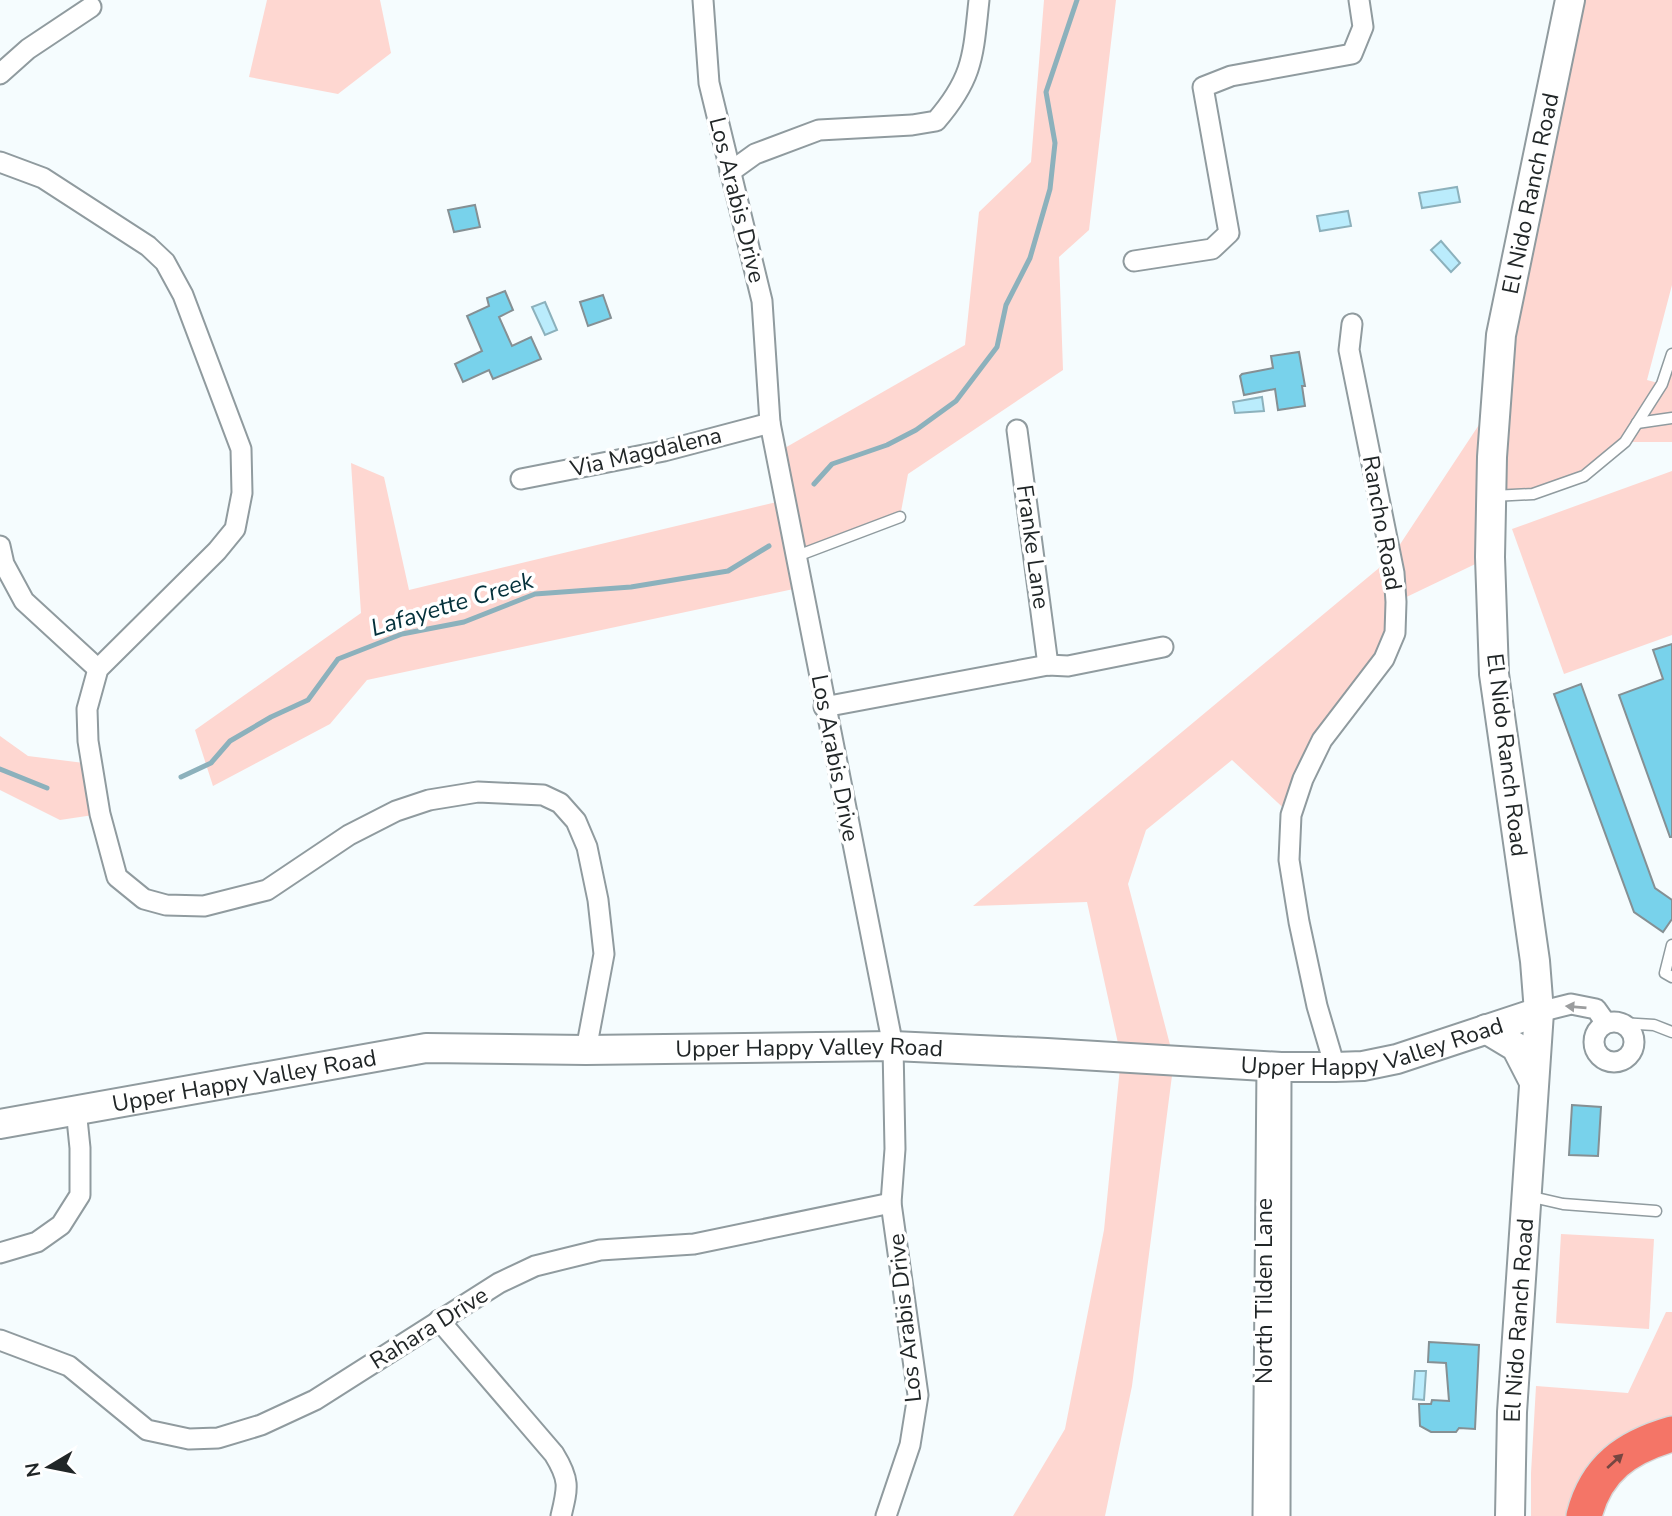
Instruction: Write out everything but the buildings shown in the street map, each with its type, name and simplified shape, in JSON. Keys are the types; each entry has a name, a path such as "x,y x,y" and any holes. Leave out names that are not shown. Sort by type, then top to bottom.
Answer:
{"highway":[{"path":"1584,1516 1607,1468 1625,1452 1672,1434"}],"street":[{"name":"Los Arabis Drive","path":"703,0 709,83 762,301 770,423 892,1046 895,1149 891,1203 918,1395 910,1445 886,1516"},
{"path":"730,172 755,154 819,130 912,125 936,121 956,97 972,63 979,0"},
{"path":"1134,261 1212,249 1229,233 1203,87 1231,76 1352,54 1363,27 1359,0"},
{"name":"El Nido Ranch Road","path":"1510,1516 1512,1412 1539,1012 1533,948 1494,674 1491,496 1501,335 1570,0"},
{"path":"0,75 28,49 91,7"},
{"path":"1,165 43,178 148,246 164,262 183,295 241,449 242,493 235,530 98,669 87,709 88,741 100,814 117,877 144,899 166,905 204,906 267,890 349,835 396,811 429,800 478,792 543,795 560,803 576,821 587,847 598,900 604,954 586,1050"},
{"name":"Rancho Road","path":"1335,1067 1317,1006 1289,860 1291,815 1303,779 1322,740 1384,659 1395,633 1394,573 1349,350 1352,324"},
{"name":"Via Magdalena","path":"521,480 664,452 770,423"},
{"name":"Franke Lane","path":"1017,430 1048,665"},
{"path":"0,546 4,564 24,601 98,669"},
{"path":"824,706 1048,665 1069,666 1163,648"},
{"name":"Upper Happy Valley Road","path":"0,1124 426,1048 586,1050 892,1046 1335,1067 1363,1066 1397,1059 1571,1004 1596,1009 1614,1023"},
{"path":"1486,1029 1516,1048 1535,1083"},
{"path":"1274,1066 1280,1516"},
{"name":"North Tilden Lane","path":"1263,1516 1274,1066"},
{"path":"0,1253 37,1242 61,1225 80,1195 80,1148 76,1109"},
{"name":"Rahara Drive","path":"0,1340 69,1366 147,1430 189,1439 218,1438 261,1425 315,1400 499,1283 535,1266 600,1250 694,1244 891,1203"},
{"path":"439,1320 566,1473 567,1492 561,1516"}],"lane":[{"path":"1491,496 1533,494 1584,476 1625,442 1662,384 1672,354"},
{"path":"1637,423 1672,418"},
{"path":"797,556 900,517"},
{"path":"1672,945 1665,973 1672,977"},
{"path":"1614,1023 1654,1025 1672,1032"},
{"path":"1527,1196 1563,1203 1656,1211"}],"shaded area":[{"path":"267,0 380,0 391,53 338,94 249,77"},
{"path":"1044,0 1116,0 1089,230 1059,257 1063,370 908,474 900,517 798,556 803,587 367,680 330,724 213,786 195,730 361,613 351,463 384,477 409,590 785,500 776,453 965,345 979,212 1031,162"},
{"path":"1570,0 1672,0 1672,285 1647,380 1662,384 1672,354 1672,442 1625,442 1584,476 1533,494 1491,496 1490,557 1396,602 1395,633 1322,740 1291,815 1232,760 1146,830 1128,884 1174,1060 1132,1386 1105,1516 1013,1516 1065,1429 1104,1230 1121,1057 1087,902 973,906 1391,558 1496,399"},
{"path":"1672,471 1672,635 1564,674 1512,529"},
{"path":"0,736 28,756 92,764 100,814 60,820 0,790"},
{"path":"1561,1234 1654,1239 1649,1329 1556,1323"},
{"path":"1666,1312 1672,1312 1672,1416 1633,1430 1604,1450 1582,1478 1566,1516 1531,1516 1536,1386 1628,1393"}],"water":[{"path":"1457,187 1460,202 1422,208 1419,193"},
{"path":"1348,211 1351,226 1320,231 1317,216"},
{"path":"1441,241 1460,263 1451,272 1431,250"},
{"path":"545,302 557,330 545,335 532,307"},
{"path":"1262,397 1264,411 1235,413 1233,402"},
{"path":"1415,1371 1426,1371 1424,1400 1413,1399"}],"waterway":[{"name":"Lafayette Creek","path":"814,484 832,464 887,445 916,430 956,401 997,347 1006,305 1030,258 1050,189 1055,143 1046,92 1077,0"},
{"name":"Lafayette Creek","path":"181,777 211,763 230,741 271,717 308,700 338,659 402,634 464,622 535,594 631,587 728,571 769,546"},
{"name":"Lafayette Creek","path":"0,769 47,788"}]}
